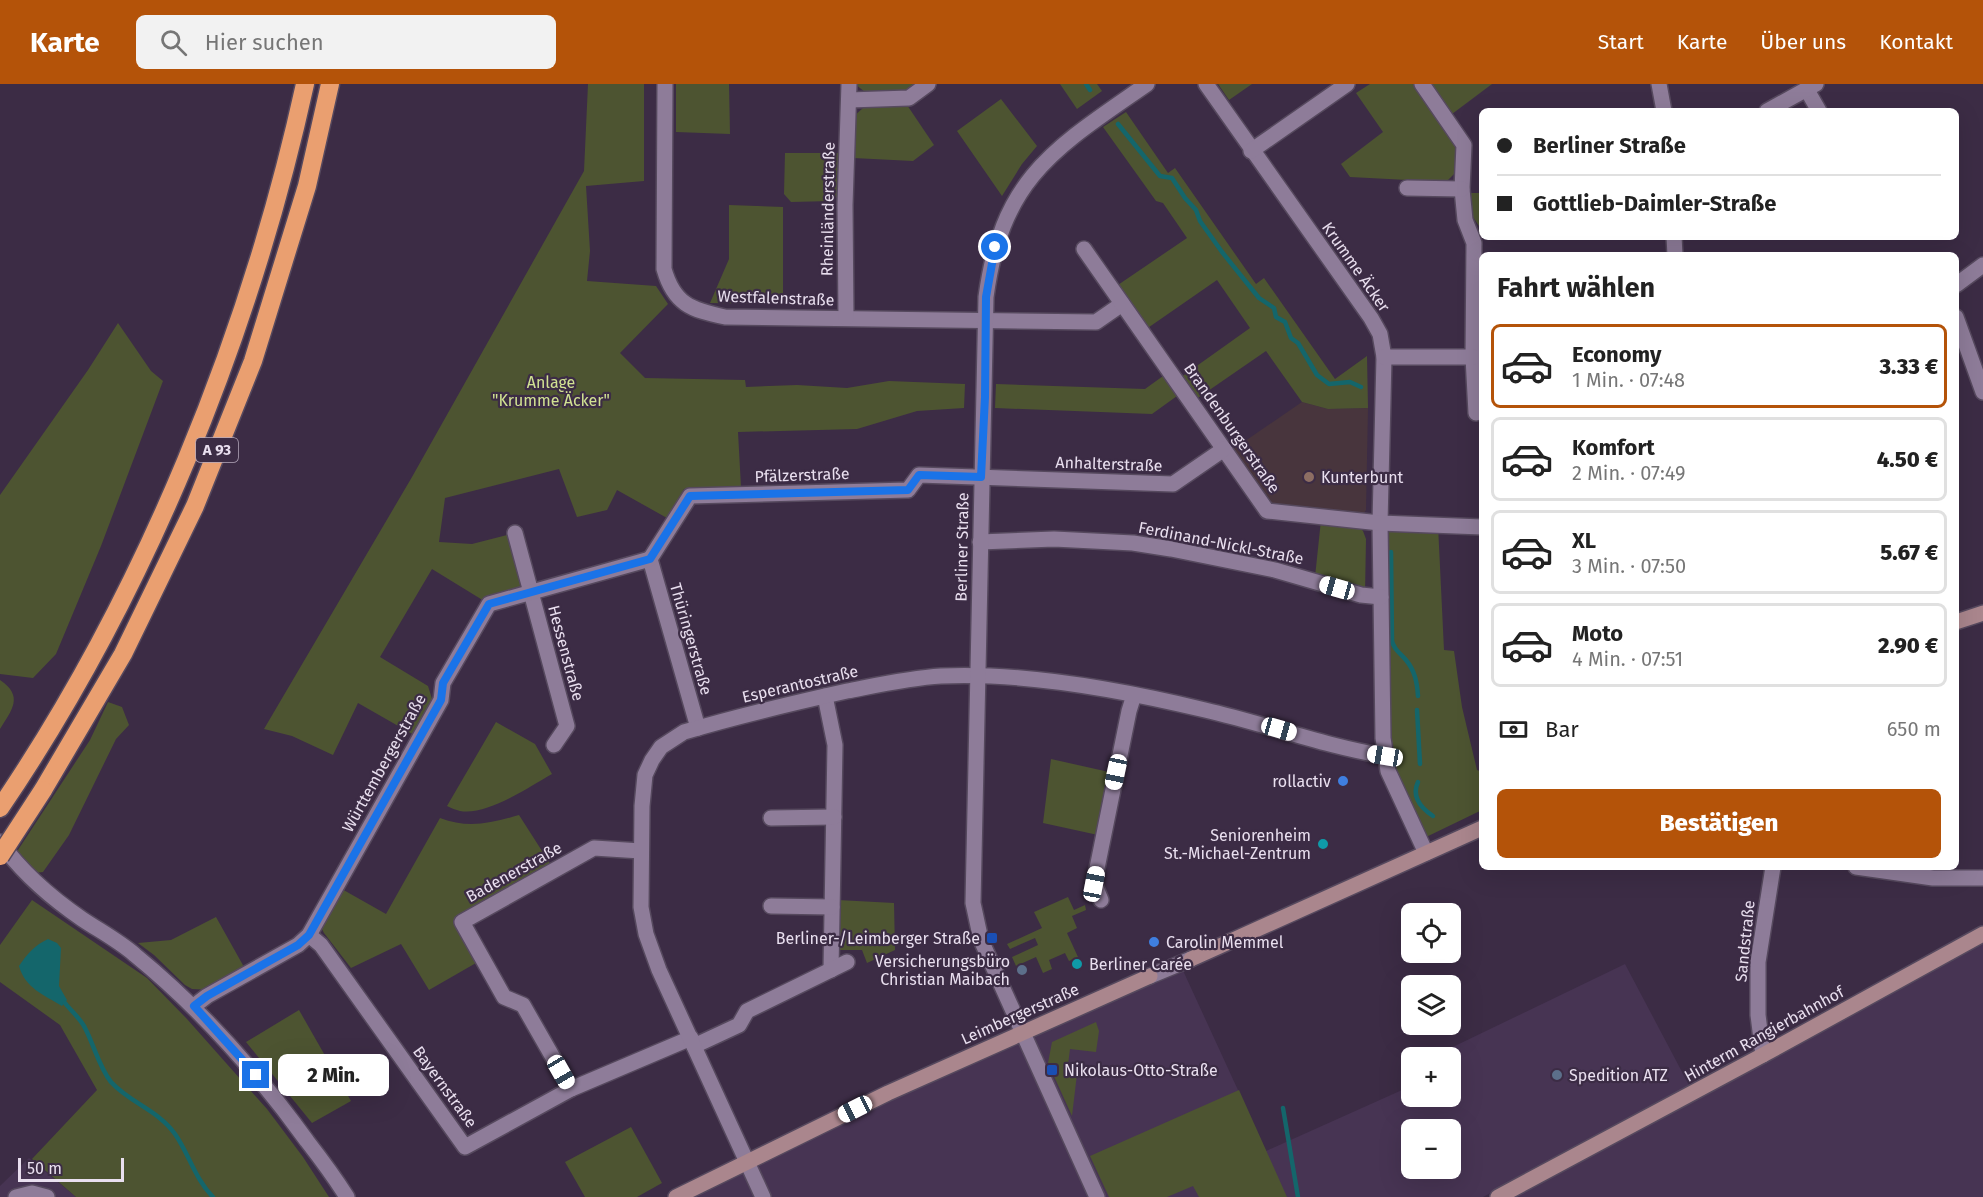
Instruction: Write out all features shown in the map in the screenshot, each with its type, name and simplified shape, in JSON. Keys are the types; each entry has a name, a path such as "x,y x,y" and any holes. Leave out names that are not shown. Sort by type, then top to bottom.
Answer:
{"highway":[{"name":"A 93","path":"0,808 21,777 110,624 171,494 246,299 278,190 305,84"},
{"name":"A 93","path":"0,856 43,790 123,654 195,506 253,362 307,186 330,84"}],"street":[{"name":"Westfalenstraße","path":"665,84 664,269 669,287 676,297 703,313 725,317 986,320"},
{"name":"Rheinländerstraße","path":"846,318 845,205 849,84"},
{"path":"849,100 909,98 928,84"},
{"name":"Berliner Straße","path":"1023,1032 981,940 973,903 986,297 995,247 1005,218 1017,195 1053,152 1147,84"},
{"name":"Krumme Äcker","path":"1206,84 1380,334 1384,357 1380,523 1385,756 1388,771 1426,853"},
{"path":"1251,151 1347,84"},
{"path":"1422,84 1464,145 1462,189 1465,220 1474,243 1473,357 1476,413"},
{"path":"1659,84 1663,108"},
{"path":"1772,108 1811,87 1818,108"},
{"path":"1407,188 1462,189"},
{"name":"Brandenburgerstraße","path":"1084,249 1267,511 1380,523 1479,527"},
{"path":"1959,283 1983,265"},
{"path":"986,320 1096,322 1122,304"},
{"path":"1959,325 1983,392"},
{"path":"1384,357 1473,357"},
{"name":"Anhalterstraße","path":"981,477 1173,484 1224,448"},
{"name":"Pfälzerstraße","path":"650,559 690,496 908,490 919,475 981,477"},
{"name":"Hessenstraße","path":"515,533 567,726 554,745"},
{"name":"Ferdinand-Nickl-Straße","path":"980,542 1054,539 1142,544 1275,570 1361,595 1381,597"},
{"name":"Württembergerstraße","path":"194,1006 207,996 298,945 309,935 441,700 443,683 489,604 650,559"},
{"name":"Thüringerstraße","path":"650,559 698,728"},
{"path":"1959,621 1983,612"},
{"name":"Esperantostraße","path":"763,1197 659,970 646,934 641,907 644,782 648,767 656,753 668,742 684,732 825,696 900,680 941,676 977,676 1076,685 1134,695 1206,710 1359,752 1385,756"},
{"path":"1101,900 1094,884 1134,695"},
{"path":"825,696 835,745 831,970"},
{"path":"771,818 834,818"},
{"name":"Leimbergerstraße","path":"676,1197 888,1093 1479,829"},
{"path":"0,842 17,866 39,886 85,921 132,952 194,1006 274,1097 346,1197"},
{"name":"Badenerstraße","path":"571,1089 523,1005 504,997 462,922 594,848 641,851"},
{"name":"Sandstraße","path":"1763,1055 1758,1015 1758,962 1773,870"},
{"path":"1877,870 1933,878 1983,878"},
{"path":"771,906 832,907"},
{"name":"Hinterm Rangierbahnhof","path":"1498,1197 1983,934"},
{"name":"Bayernstraße","path":"309,935 321,945 465,1147 571,1089 739,1025 747,1011 847,962"},
{"path":"1023,1032 1097,1197"},
{"path":"16,1197 32,1194 47,1197"}],"shaded area":[{"name":"Kunterbunt","path":"1302,402 1328,409 1368,408 1366,510 1364,513 1356,516 1269,505 1232,450"},
{"path":"48,939 57,943 61,948 59,986 67,1000 62,1006 30,985 19,966 32,950"},
{"path":"1983,940 1983,1197 1514,1197 1549,1178"},
{"path":"1180,964 1266,1151 1401,1090 1401,1107 1461,1107 1461,1047 1453,1047 1625,964 1690,1087 1483,1197 676,1197"},
{"path":"29,1158 76,1197 0,1197 0,1186"}],"green space":[{"name":"Anlage \"Krumme Äcker\"","path":"588,84 644,84 644,181 586,186 590,251 587,281 656,286 668,304 620,353 645,378 745,380 746,387 797,385 847,388 889,381 965,384 964,408 917,411 857,429 738,432 741,487 684,489 667,518 617,490 607,510 577,517 559,469 445,498 439,542 472,544 515,533 531,592 489,604 432,569 380,657 428,686 433,702 414,735 358,703 333,755 292,736 264,729 412,477 584,171"},
{"path":"676,84 729,84 730,134 676,132"},
{"path":"855,84 917,84 904,93 865,92"},
{"path":"1060,84 1097,84 1102,91 1077,109"},
{"path":"1218,84 1252,84 1229,100"},
{"path":"1370,84 1415,84 1457,145 1457,171 1446,182 1350,177 1341,164 1383,132 1356,93"},
{"path":"1431,84 1492,84 1452,114"},
{"path":"1001,99 1037,146 1022,164 1002,196 957,131"},
{"path":"907,105 934,145 913,161 853,158 853,117 863,108"},
{"path":"1126,112 1168,173 1175,168 1256,284 1264,278 1335,379 1367,356 1368,408 1328,409 1302,402 1266,351 1192,402 1184,391 1152,414 995,408 996,384 1145,389 1170,371 1177,380 1250,328 1217,280 1142,332 1112,289 1187,238 1163,203 1156,201 1103,127"},
{"path":"785,153 839,153 839,196 832,201 791,202 784,194"},
{"path":"1471,193 1479,193 1479,226 1471,214"},
{"path":"729,205 783,207 783,304 710,303 729,259"},
{"path":"118,323 151,371 163,381 101,546 56,654 33,678 0,674 0,495 88,370"},
{"path":"1321,520 1356,524 1363,531 1366,539 1365,593 1315,577"},
{"path":"1438,525 1444,650 1454,651 1462,707 1479,771 1479,811 1422,839 1393,767 1385,737 1386,527"},
{"path":"0,680 12,692 14,703 0,729"},
{"path":"108,702 122,707 129,725 116,739 69,835 43,872 35,873 16,853 90,740"},
{"path":"496,722 535,744 552,774 520,793 483,809 460,811 447,806"},
{"path":"1051,759 1109,772 1098,835 1043,823"},
{"path":"519,815 551,865 453,921 476,963 429,990 401,944 351,968 324,933 321,927 340,888 386,914 440,818 470,824"},
{"path":"1068,897 1074,910 1085,905 1086,910 1072,916 1077,928 1067,933 1078,957 1069,961 1065,953 1049,960 1052,969 1043,973 1036,957 1016,966 1012,957 1038,945 1035,938 1010,949 1007,944 1042,928 1034,912"},
{"path":"32,900 147,978 187,1019 267,1109 329,1197 76,1197 32,1159 97,1090 60,1025 0,982 0,945"},
{"path":"838,900 894,903 895,950 867,963 862,950 837,950"},
{"path":"216,917 244,967 211,990 192,989 185,985 138,943 171,940"},
{"path":"299,1010 351,1101 312,1123 246,1042"},
{"path":"1096,1022 1099,1031 1096,1052 1070,1049 1067,1073 1077,1074 1072,1116 1048,1063 1052,1042"},
{"path":"1239,1090 1287,1197 1199,1197 1193,1186 1167,1197 1109,1197 1090,1156"},
{"path":"631,1127 662,1183 637,1197 585,1197 565,1162"}],"waterway":[{"path":"1086,84 1090,90"},
{"path":"1118,124 1160,176 1172,178 1196,210 1200,221 1222,252 1259,298 1274,308 1276,317 1285,322 1291,338 1298,343 1317,375 1329,384 1350,382 1361,387"},
{"path":"1391,552 1392,641 1412,668 1418,696"},
{"path":"1417,710 1420,764"},
{"path":"1418,782 1416,787 1418,802 1433,816"},
{"path":"65,1003 83,1025 103,1070 111,1082 168,1126 180,1142 201,1182 213,1197"},
{"path":"1283,1108 1298,1197"}],"place":[{"name":"Kunterbunt","path":"1309,477"},
{"name":"rollactiv","path":"1343,781"},
{"name":"Seniorenheim St.-Michael-Zentrum","path":"1323,844"},
{"name":"Berliner-/Leimberger Straße","path":"992,938"},
{"name":"Carolin Memmel","path":"1154,942"},
{"name":"Berliner Carée","path":"1077,964"},
{"name":"Versicherungsbüro Christian Maibach","path":"1022,970"},
{"name":"Nikolaus-Otto-Straße","path":"1052,1070"},
{"name":"Spedition ATZ","path":"1557,1075"}],"route":[{"path":"256,1075 194,1006 207,996 298,945 309,935 441,700 443,683 489,604 650,559 690,496 908,490 919,475 981,477 986,297 995,247"}]}
